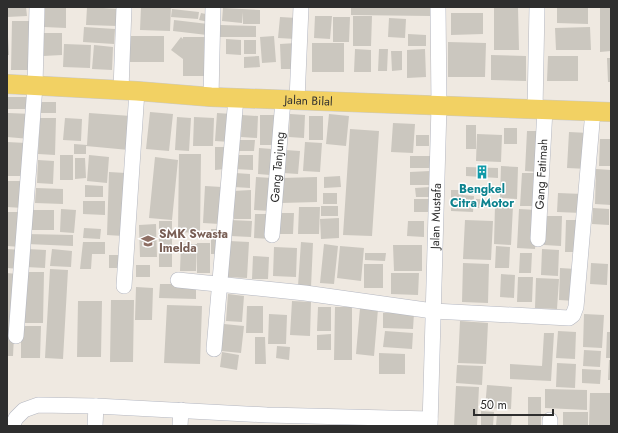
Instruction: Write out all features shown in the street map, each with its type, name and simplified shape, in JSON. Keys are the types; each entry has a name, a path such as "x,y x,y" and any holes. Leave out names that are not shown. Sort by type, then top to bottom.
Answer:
{"main road":[{"name":"Jalan Bilal","path":"7,84 211,97 602,112"}],"street":[{"path":"16,336 35,86 37,7"},
{"path":"124,7 129,91 124,286"},
{"path":"211,97 214,7"},
{"name":"Gang Tanjung","path":"272,235 301,7"},
{"name":"Jalan Mustafa","path":"430,422 439,106 438,7"},
{"name":"Gang Fatimah","path":"537,7 540,109 538,239"},
{"path":"214,349 236,98"},
{"path":"178,280 305,294 433,311 569,318 573,315 576,307 602,112"},
{"path":"12,426 16,418 24,410 38,405 180,410 267,421 430,422"},
{"path":"95,426 96,406"},
{"path":"180,410 180,426"}],"building":[{"path":"7,7 26,7 27,16 7,17"},
{"path":"45,7 66,7 66,28 44,27"},
{"path":"87,7 119,9 118,26 86,25"},
{"path":"141,7 171,7 170,31 140,30"},
{"path":"351,7 431,7 431,16 351,15"},
{"path":"494,7 518,7 519,50 494,50"},
{"path":"557,7 588,7 588,24 557,23"},
{"path":"600,7 611,7 611,51 600,52"},
{"path":"223,8 260,10 260,24 243,24 243,12 242,23 222,21"},
{"path":"172,9 199,12 198,19 171,17"},
{"path":"201,13 210,15 209,22 199,20"},
{"path":"451,13 483,13 483,34 451,35"},
{"path":"315,16 332,16 330,39 314,38"},
{"path":"353,16 372,16 371,46 353,46"},
{"path":"280,17 297,18 296,39 278,38"},
{"path":"333,17 350,17 349,42 333,42"},
{"path":"389,18 406,19 405,38 388,37"},
{"path":"174,20 208,24 207,35 173,31"},
{"path":"12,21 31,21 30,70 11,70"},
{"path":"220,25 256,26 256,37 220,37"},
{"path":"84,27 115,29 114,44 83,42"},
{"path":"590,27 591,50 556,50 555,28"},
{"path":"43,33 62,33 62,55 43,56"},
{"path":"408,34 426,35 426,46 408,46"},
{"path":"128,36 164,36 164,62 128,62"},
{"path":"274,36 276,62 262,63 260,37"},
{"path":"8,37 9,55 7,55"},
{"path":"181,37 183,39 183,37 205,37 205,76 183,76 183,59 171,50"},
{"path":"226,39 241,40 241,55 226,54"},
{"path":"244,40 256,40 256,54 244,54"},
{"path":"448,42 486,43 485,77 448,77"},
{"path":"296,43 297,69 281,69 280,44"},
{"path":"312,43 344,43 344,72 312,72"},
{"path":"64,44 91,45 90,68 63,67"},
{"path":"94,45 113,47 112,70 92,69"},
{"path":"355,49 371,50 371,72 354,72"},
{"path":"379,49 388,49 387,71 378,71"},
{"path":"425,49 426,77 407,78 407,50"},
{"path":"391,51 402,51 402,70 392,71"},
{"path":"491,55 526,56 526,81 491,80"},
{"path":"259,56 260,67 244,68 244,57"},
{"path":"548,56 578,56 578,81 547,81"},
{"path":"607,58 611,58 611,82 608,82"},
{"path":"7,97 28,97 28,109 7,109"},
{"path":"37,102 56,102 56,113 37,113"},
{"path":"150,112 173,114 169,151 146,149"},
{"path":"8,113 32,114 30,139 7,137"},
{"path":"89,113 131,116 129,150 86,146 86,154 74,154 74,144 87,145"},
{"path":"217,113 232,114 230,142 215,141"},
{"path":"290,114 305,115 304,138 289,137"},
{"path":"329,114 349,116 346,146 326,144"},
{"path":"242,115 258,116 257,138 241,137"},
{"path":"260,115 278,115 278,145 260,145"},
{"path":"309,116 323,116 323,140 309,140"},
{"path":"177,117 191,118 189,151 175,150"},
{"path":"194,117 214,118 213,146 193,146"},
{"path":"40,118 56,118 55,155 38,154"},
{"path":"65,118 82,119 81,141 63,140"},
{"path":"393,123 415,124 413,153 391,152"},
{"path":"466,125 476,125 476,149 466,149"},
{"path":"504,128 517,128 517,144 504,144"},
{"path":"350,129 379,131 372,236 343,235"},
{"path":"527,131 541,131 539,172 525,171"},
{"path":"569,132 589,133 588,169 567,168"},
{"path":"477,134 502,135 501,162 476,161"},
{"path":"416,135 429,135 429,146 416,146"},
{"path":"600,139 611,139 611,166 599,166"},
{"path":"238,140 255,140 254,151 238,151"},
{"path":"7,142 26,143 24,176 7,176"},
{"path":"305,142 322,143 320,172 303,171"},
{"path":"215,147 225,147 225,169 215,170"},
{"path":"259,148 272,149 270,175 258,174"},
{"path":"285,150 300,151 298,174 283,173"},
{"path":"179,154 201,154 200,233 178,232"},
{"path":"60,155 73,155 73,180 60,180"},
{"path":"89,155 109,157 107,183 87,181"},
{"path":"234,155 253,155 253,170 234,169"},
{"path":"410,156 431,156 431,168 410,168"},
{"path":"155,157 178,160 172,220 149,218"},
{"path":"75,158 85,158 86,178 75,179"},
{"path":"38,160 54,161 53,184 37,183"},
{"path":"501,166 518,167 517,199 500,198"},
{"name":"Bengkel Citra Motor","path":"466,167 498,168 498,178 466,176"},
{"path":"596,169 611,170 611,205 595,204"},
{"path":"430,171 430,185 410,185 410,172"},
{"path":"109,172 126,173 123,236 107,235"},
{"path":"235,173 250,174 250,188 234,187"},
{"path":"522,173 539,173 537,206 520,206"},
{"path":"340,176 341,187 324,188 324,177"},
{"path":"256,177 272,178 271,211 254,210"},
{"path":"317,177 317,202 281,203 281,178"},
{"path":"7,181 25,181 23,208 7,207"},
{"path":"85,185 103,186 103,197 85,197"},
{"path":"205,186 222,187 220,224 203,223"},
{"path":"430,187 431,197 416,197 415,188"},
{"path":"36,188 63,189 63,204 35,203"},
{"path":"251,190 251,219 234,219 233,191"},
{"path":"451,190 464,190 463,195 474,196 473,212 451,211"},
{"path":"323,193 337,193 337,204 323,204"},
{"path":"558,193 583,194 582,213 557,212"},
{"path":"414,199 434,199 433,212 414,212"},
{"path":"476,199 493,200 493,208 476,208"},
{"path":"83,201 105,201 105,215 83,214"},
{"path":"495,205 513,206 511,245 494,244"},
{"path":"321,206 338,206 338,216 321,216"},
{"path":"299,207 320,207 319,234 298,234"},
{"path":"593,208 609,209 609,225 592,224"},
{"path":"61,209 76,210 74,233 60,232"},
{"path":"519,209 537,210 535,249 517,248"},
{"path":"32,210 54,210 54,230 31,230"},
{"path":"7,212 23,212 21,247 7,246"},
{"path":"274,213 294,213 293,234 273,234"},
{"path":"255,214 271,214 270,239 254,238"},
{"path":"545,216 562,216 561,246 544,245"},
{"path":"339,218 339,238 321,239 320,219"},
{"path":"230,220 252,221 251,237 230,236"},
{"path":"465,220 493,221 491,260 463,259"},
{"path":"566,220 582,220 580,252 565,252"},
{"path":"159,221 172,221 172,267 159,267"},
{"path":"408,221 424,221 424,237 407,236"},
{"name":"SMK Swasta Imelda","path":"156,224 157,257 140,257 139,225"},
{"path":"84,228 101,229 100,239 83,238"},
{"path":"211,229 220,229 220,254 211,254"},
{"path":"27,234 73,235 73,246 27,244"},
{"path":"229,241 249,242 247,278 227,277"},
{"path":"83,242 105,242 105,254 92,254 91,269 80,269"},
{"path":"301,242 313,243 311,287 298,286"},
{"path":"197,243 210,243 210,273 197,273"},
{"path":"181,244 197,244 196,271 180,271"},
{"path":"324,244 338,246 334,284 320,283"},
{"path":"393,245 422,245 422,271 394,271"},
{"path":"340,246 364,248 361,281 337,278"},
{"path":"496,246 510,247 509,268 495,268"},
{"path":"274,247 297,248 296,277 273,276"},
{"path":"7,249 21,250 20,269 7,268"},
{"path":"27,249 46,250 45,268 26,267"},
{"path":"52,249 72,251 71,267 50,266"},
{"path":"542,249 559,250 558,276 541,275"},
{"path":"365,253 386,253 385,261 365,260"},
{"path":"520,253 532,253 531,273 519,273"},
{"path":"109,255 123,255 123,268 109,268"},
{"path":"253,256 269,257 268,279 252,279"},
{"path":"463,263 489,264 488,303 462,302"},
{"path":"591,263 608,264 607,285 590,284"},
{"path":"364,264 383,264 383,288 364,288"},
{"path":"136,265 150,265 150,277 136,277"},
{"path":"560,268 576,269 575,301 559,300"},
{"path":"50,269 68,270 63,359 45,358"},
{"path":"25,272 44,272 43,323 24,323"},
{"path":"7,273 17,274 13,356 7,356"},
{"path":"391,273 419,273 418,295 391,294"},
{"path":"501,274 515,275 514,298 500,297"},
{"path":"518,277 533,277 532,302 517,302"},
{"path":"536,278 559,279 557,309 535,308"},
{"path":"160,284 196,284 196,299 159,298"},
{"path":"136,287 153,288 152,320 135,320"},
{"path":"228,294 244,296 242,322 226,321"},
{"path":"111,300 134,300 133,362 110,362"},
{"path":"78,301 102,301 101,357 77,357"},
{"path":"292,301 311,302 310,336 290,335"},
{"path":"167,305 202,306 200,364 164,363"},
{"path":"247,306 263,306 263,333 246,333"},
{"path":"318,307 331,307 331,331 317,331"},
{"path":"335,307 352,307 352,360 334,360"},
{"path":"360,308 378,309 374,356 356,354"},
{"path":"383,313 414,313 413,329 383,328"},
{"path":"269,314 287,315 286,344 268,344"},
{"path":"584,314 604,315 602,348 583,347"},
{"path":"460,321 488,323 486,364 458,363"},
{"path":"224,324 244,326 241,353 221,351"},
{"path":"21,326 41,326 40,358 21,358"},
{"path":"385,331 413,333 412,349 383,347"},
{"path":"558,331 576,332 575,359 556,358"},
{"path":"607,332 611,332 611,358 606,358"},
{"path":"544,333 554,333 551,381 510,379 510,364 542,366"},
{"path":"331,334 331,350 317,350 317,335"},
{"path":"255,337 265,337 266,364 255,364"},
{"path":"277,346 290,347 289,360 276,358"},
{"path":"584,350 601,351 600,367 583,366"},
{"path":"222,352 239,355 237,370 220,367"},
{"path":"379,353 405,354 405,374 379,374"},
{"path":"609,360 611,360 611,380 608,380"},
{"path":"557,363 576,364 575,388 556,387"},
{"path":"457,365 483,366 482,385 456,383"},
{"path":"582,369 601,370 600,384 582,383"},
{"path":"487,385 512,387 511,409 485,408"},
{"path":"456,386 479,387 477,426 454,426"},
{"path":"545,389 587,390 587,410 545,408"},
{"path":"590,393 611,393 611,426 589,426"},
{"path":"528,397 541,397 541,426 528,426"},
{"path":"481,411 494,412 493,426 481,426"},
{"path":"563,412 588,412 588,426 563,426"},
{"path":"497,414 512,415 511,426 496,426"}],"place":[{"name":"Bengkel Citra Motor","path":"482,172"},
{"name":"SMK Swasta Imelda","path":"148,241"}]}
